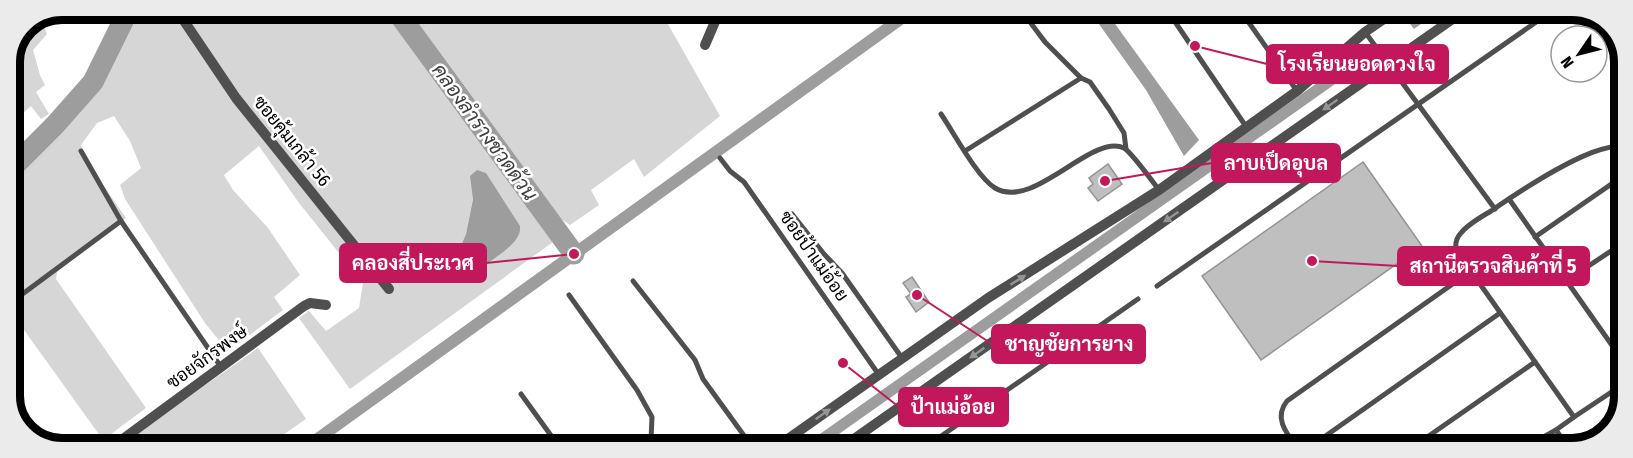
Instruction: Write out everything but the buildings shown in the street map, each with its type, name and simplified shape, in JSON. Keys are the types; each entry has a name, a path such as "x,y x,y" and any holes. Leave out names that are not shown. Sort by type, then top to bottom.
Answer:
{"street":[{"name":"ซอยคุ้มเกล้า 56","path":"183,20 236,98 389,289"},
{"path":"705,45 716,20"},
{"path":"789,438 988,298 1159,190 1247,128 1297,91 1382,20"},
{"path":"855,438 1450,20"},
{"name":"ซอยจักรพงษ์","path":"124,438 303,306 310,303 326,305"}],"lane":[{"path":"1028,20 1045,42 1081,78 1090,82 1124,134 1126,149 1159,190"},
{"path":"1174,20 1247,128"},
{"path":"1247,20 1297,91"},
{"path":"1158,286 1539,20"},
{"path":"1365,32 1495,208"},
{"path":"965,151 1081,78"},
{"path":"942,114 979,172 993,187 1009,194 1025,190 1096,151 1115,146 1126,149"},
{"path":"1574,417 1455,248 1465,228 1495,208 1565,164 1613,146"},
{"path":"81,150 121,221 221,367"},
{"name":"ซอยป้าแม่อ้อย","path":"720,158 730,171 744,182 879,375"},
{"path":"1535,237 1613,183"},
{"path":"1509,199 1614,348"},
{"path":"792,214 818,248 842,273 902,358"},
{"path":"20,296 121,221"},
{"path":"1566,281 1614,249"},
{"path":"1291,438 1281,421 1281,412 1287,401 1471,271"},
{"path":"633,281 694,360 703,379 746,438"},
{"path":"569,295 637,390 652,417 651,438"},
{"path":"938,438 1138,298"},
{"path":"1323,438 1500,313"},
{"path":"1426,438 1535,362"},
{"path":"1542,438 1614,390"},
{"path":"521,394 553,438"},
{"path":"1556,430 1561,438"}],"shaded area":[{"path":"129,20 394,20 550,229 553,242 350,389 299,318 309,311 326,331 359,308 363,283 299,203 259,146 224,175 233,190 268,228 300,275 274,297 283,310 243,340 222,344 205,323 125,199 120,185 141,168 130,141 114,116 97,123 81,145 89,165 126,218 58,266 56,279 146,408 106,438 102,438 20,324 20,167 88,100 108,72","holes":["473,198 506,249 467,276 456,278 460,248 466,234"]},
{"path":"412,20 666,20 720,116 644,177 634,159 591,190 599,205 570,225 553,214"},
{"path":"1096,20 1112,20 1199,140 1184,156 1146,90"},
{"path":"1410,20 1426,20 1414,29"},
{"path":"43,24 47,34 33,50 45,85 36,92 49,114 41,119 31,106 20,116 20,53 27,38"},
{"path":"1361,54 1364,58 1362,65 833,438 814,438"},
{"path":"477,170 486,173 520,226 520,231 514,242 500,255 456,278 460,248 466,234 473,199 470,176"},
{"path":"258,348 306,419 278,438 130,438"}],"waterway":[{"name":"คลองลำรางชวดด้วน","path":"20,160 93,82 124,20"},
{"name":"คลองลำรางชวดด้วน","path":"403,20 574,254"},
{"path":"319,438 899,20"}],"place":[{"name":"โรงเรียนยอดดวงใจ","path":"1195,46"},
{"name":"ลาบเป็ดอุบล","path":"1105,181"},
{"name":"คลองสี่ประเวศ","path":"574,254"},
{"name":"สถานีตรวจสินค้าที่ 5","path":"1312,261"},
{"name":"ชาญชัยการยาง","path":"917,295"},
{"name":"ป้าแม่อ้อย","path":"843,363"}]}
